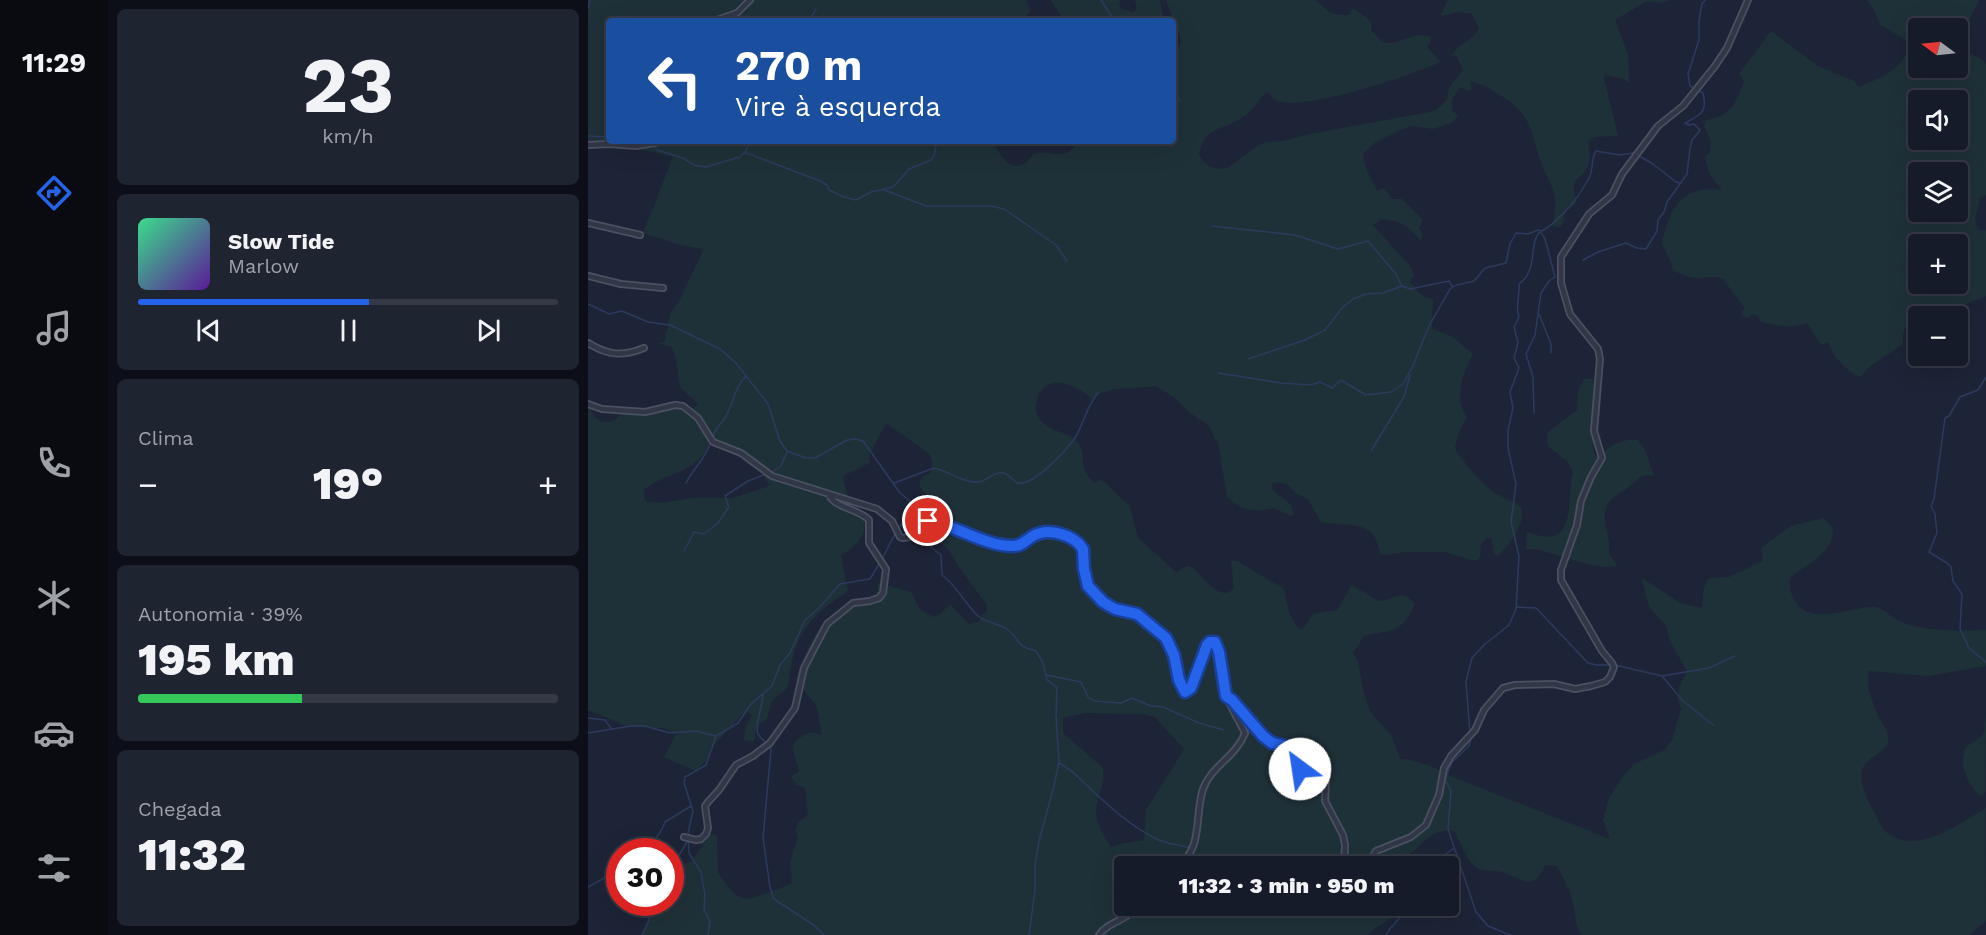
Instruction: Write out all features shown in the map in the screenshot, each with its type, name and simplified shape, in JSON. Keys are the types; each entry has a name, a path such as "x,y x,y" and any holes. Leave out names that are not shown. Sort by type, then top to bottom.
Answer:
{"street":[{"path":"723,18 737,13 750,0"},
{"path":"1373,856 1376,851 1411,837 1426,825 1439,795 1444,768 1451,756 1475,730 1484,710 1503,688 1515,685 1554,684 1584,688 1605,682 1612,672 1612,663 1602,651 1562,580 1562,570 1577,525 1581,501 1602,458 1594,432 1600,359 1598,349 1570,314 1561,283 1561,257 1589,214 1612,195 1622,174 1658,126 1683,106 1715,66 1727,48 1748,0"},
{"path":"588,145 648,144"},
{"path":"588,223 640,235"},
{"path":"588,276 621,284 663,288"},
{"path":"588,343 612,354 644,348"},
{"path":"588,404 602,409 645,412 675,405 683,406 698,418 713,442 741,453 772,476 877,509 892,520 900,537 903,538 910,537 924,521 1002,545 1021,544 1042,532 1052,532 1068,537 1083,549 1085,578 1095,596 1115,609 1137,614 1166,638 1174,655 1179,680 1185,692 1191,688 1207,645 1215,642 1219,652 1226,696 1239,719 1244,735 1233,753 1216,769 1204,786 1195,846 1188,856"},
{"path":"684,837 701,839 708,828 705,806 708,801 719,790 736,765 770,743 795,708 804,668 827,624 853,603 879,598 883,593 886,569 869,543 869,520 857,512 832,502 829,495"},
{"path":"1226,696 1263,736 1272,743 1291,747 1301,780 1304,783 1308,783 1323,760 1327,761 1325,801 1343,835 1344,856"},
{"path":"1099,935 1129,916"}],"shaded area":[{"path":"588,0 1026,0 1031,10 1024,18 606,18 606,144 995,144 1005,160 1016,166 1022,165 1033,154 1062,154 1077,144 1176,144 1176,46 1180,45 1181,41 1176,27 1176,18 1173,18 1166,0 1315,0 1327,10 1338,15 1349,15 1353,8 1371,21 1371,30 1382,42 1394,42 1424,35 1430,37 1431,41 1427,47 1441,62 1408,75 1359,90 1311,101 1292,103 1278,101 1268,92 1265,93 1243,118 1213,132 1204,140 1199,155 1208,165 1218,169 1227,168 1266,142 1283,141 1435,111 1447,100 1449,88 1463,70 1457,57 1455,55 1451,57 1479,28 1472,14 1458,12 1442,16 1448,0 1669,0 1663,3 1647,1 1615,20 1628,54 1629,83 1624,79 1605,75 1604,78 1618,136 1594,137 1588,143 1589,163 1574,187 1577,203 1565,212 1560,227 1552,226 1556,202 1554,194 1525,118 1505,98 1476,82 1470,81 1472,90 1468,91 1461,87 1452,99 1452,110 1459,116 1451,123 1433,129 1411,126 1376,142 1363,154 1366,169 1377,191 1384,188 1392,199 1402,199 1423,220 1419,227 1422,235 1421,241 1408,228 1394,221 1380,219 1377,223 1372,224 1410,266 1414,275 1410,282 1422,295 1433,299 1432,328 1454,338 1473,354 1463,377 1460,394 1467,417 1457,437 1455,448 1477,477 1495,493 1519,505 1522,512 1522,519 1515,534 1506,548 1497,556 1494,554 1492,539 1487,538 1481,543 1478,560 1445,552 1406,552 1384,555 1380,553 1377,542 1366,529 1359,526 1321,522 1308,499 1280,482 1273,483 1271,488 1289,503 1293,515 1290,516 1274,508 1253,510 1239,505 1227,497 1219,447 1209,426 1189,412 1175,398 1156,386 1106,391 1092,399 1070,385 1054,383 1041,391 1036,404 1037,414 1040,420 1050,428 1077,441 1081,447 1084,468 1088,476 1094,483 1101,480 1130,506 1138,538 1176,572 1187,566 1192,567 1212,587 1223,593 1229,592 1234,588 1231,561 1237,561 1284,589 1291,617 1302,630 1313,614 1337,610 1352,585 1378,601 1397,596 1410,599 1415,604 1401,625 1389,631 1364,636 1353,653 1358,662 1364,694 1372,714 1392,736 1400,759 1428,765 1610,839 1603,820 1609,798 1634,764 1664,750 1672,740 1681,709 1678,699 1679,688 1687,671 1670,641 1666,625 1649,607 1642,578 1680,603 1702,608 1704,587 1709,578 1729,577 1763,561 1761,548 1791,526 1824,518 1833,528 1829,545 1818,557 1790,578 1792,594 1801,608 1810,613 1820,614 1876,607 1899,621 1919,627 1954,631 1986,630 1986,666 1928,676 1869,671 1870,695 1887,732 1888,742 1883,750 1864,765 1861,775 1866,796 1883,828 1891,836 1903,840 1927,839 1985,809 1986,921 1969,935 1582,935 1577,924 1571,896 1557,866 1545,865 1541,874 1531,881 1521,880 1502,872 1480,869 1468,859 1455,832 1448,831 1430,837 1409,856 1114,856 1114,916 1393,916 1367,935 641,935 650,916 684,916 684,864 691,862 704,846 688,839 705,832 717,836 718,873 735,895 744,899 757,897 791,884 790,862 798,838 796,831 798,822 808,815 805,788 797,785 791,777 799,771 792,746 805,734 822,735 817,706 796,681 813,639 835,612 874,594 878,591 878,583 911,592 920,609 933,617 939,615 950,604 969,624 978,622 987,610 987,605 949,550 923,527 932,505 921,488 920,480 931,473 930,454 887,424 868,458 871,462 843,476 850,508 860,510 865,523 858,542 841,555 848,591 821,611 804,631 794,654 788,687 772,701 767,719 756,727 753,742 744,740 746,726 752,716 748,712 739,718 715,744 709,758 695,771 664,757 676,734 663,728 629,727 588,710 588,406 596,418 608,422 619,417 622,410 640,412 694,408 698,404 680,387 675,355 671,346 659,344 665,341 670,314 679,301 704,249 680,245 643,233 673,157 631,148 588,148","holes":["710,442 736,453 759,470 769,486 733,498 692,498 663,503 648,502 644,499 644,490 689,467 704,453","1085,713 1143,714 1155,717 1184,749 1146,810 1144,840 1111,847 1097,821 1096,811 1103,768 1063,733 1063,718"]},
{"path":"1051,0 1120,0 1119,4 1122,9 1133,12 1137,9 1135,0 1160,0 1163,18 1062,18"},
{"path":"1867,0 1979,0 1968,22 1968,18 1908,18 1908,41 1881,25"},
{"path":"1771,31 1818,66 1854,81 1858,87 1883,76 1898,66 1908,46 1908,78 1968,78 1968,53 1982,59 1986,64 1986,195 1980,198 1975,220 1978,229 1986,230 1986,296 1962,306 1908,306 1908,325 1903,334 1903,344 1869,367 1861,377 1850,372 1841,363 1828,342 1821,345 1807,323 1783,326 1759,321 1759,317 1753,314 1748,318 1744,317 1741,312 1745,309 1723,279 1691,277 1673,270 1662,244 1674,210 1687,195 1708,189 1722,190 1710,175 1705,157 1710,153 1711,141 1704,126 1707,120 1722,115 1736,101 1744,81 1739,74"},
{"path":"1591,378 1595,389 1594,454 1598,456 1622,441 1638,440 1645,449 1653,473 1653,476 1640,477 1608,504 1605,523 1609,554 1618,566 1592,565 1536,549 1526,550 1527,532 1555,536 1566,522 1573,472 1567,461 1550,448 1547,442 1548,432 1577,410 1578,391 1584,379"},
{"path":"1986,718 1985,792 1981,796 1969,781 1963,760 1966,748 1983,735"}],"waterway":[{"path":"588,8 590,0"},
{"path":"1101,0 1113,18"},
{"path":"1583,260 1598,252 1626,243 1646,249 1657,231 1658,220 1667,202 1687,174 1692,140 1700,130 1694,124 1685,123 1699,115 1704,105 1703,93 1690,86 1688,74 1699,40 1699,20 1705,0"},
{"path":"811,18 816,9"},
{"path":"1176,94 1180,101"},
{"path":"588,136 606,137"},
{"path":"655,146 657,150 683,158 694,165 706,167 740,157 749,144"},
{"path":"744,152 820,181 827,185 829,190 856,200 871,192 893,187 909,169 931,160 936,144"},
{"path":"1218,373 1281,383 1311,385 1320,382 1332,388 1341,380 1366,395 1391,392 1403,384 1429,326 1450,289 1474,281 1485,268 1506,263 1510,244 1516,233 1528,234 1538,230 1542,231 1556,221 1569,208 1585,185 1596,151 1619,155 1634,153 1676,182 1681,183"},
{"path":"884,190 926,206 991,206 1004,209 1056,245 1067,261"},
{"path":"1212,226 1295,235 1338,249 1368,241 1396,274 1402,286"},
{"path":"1470,733 1466,681 1472,658 1509,625 1516,609 1519,556 1511,522 1516,484 1508,448 1508,430 1513,408 1510,392 1519,368 1514,358 1518,343 1514,327 1519,317 1517,309 1519,284 1529,272 1534,243 1540,232"},
{"path":"1534,413 1533,377 1526,354 1535,335 1541,293 1549,281 1555,277 1541,232"},
{"path":"1248,359 1305,340 1325,330 1343,307 1353,299 1366,294 1383,293 1402,286 1410,289 1449,281 1452,286"},
{"path":"588,304 609,314 622,311 648,322 670,325 720,349 736,363 768,404 780,441 787,451 806,458 815,458 847,440 863,441 900,493 910,501 909,512 899,528"},
{"path":"1539,314 1551,344 1551,353"},
{"path":"1371,451 1404,397 1410,375"},
{"path":"713,436 746,376"},
{"path":"1986,377 1978,390 1960,397 1949,416 1945,418 1934,499 1931,506 1935,514 1937,533 1929,552 1951,567 1953,581 1962,594 1960,629 1969,648 1986,662"},
{"path":"894,483 934,468 972,482 981,482 993,475 1003,473 1018,483 1024,483 1041,473 1071,443 1098,393"},
{"path":"686,483 710,444"},
{"path":"771,473 781,466 787,452"},
{"path":"684,551 694,532 704,534 718,523 729,507 725,496 748,481 766,474"},
{"path":"903,524 910,531"},
{"path":"883,557 895,534"},
{"path":"915,535 941,555 942,575 977,615 1007,629 1020,644 1036,651 1043,663 1047,680 1057,687 1059,761 1039,841 1029,935"},
{"path":"708,935 710,921 704,910 705,896 701,872 689,853 688,833 693,811 684,783 685,777 706,765 716,736 738,723 751,704 772,686 780,665 790,653 805,620 840,584 870,579 879,564"},
{"path":"1516,607 1536,608 1588,663 1611,665"},
{"path":"1615,665 1662,676 1709,668 1735,656"},
{"path":"1046,675 1081,682 1088,697 1094,701 1121,703 1132,698 1224,730"},
{"path":"1663,677 1682,700 1713,725"},
{"path":"763,694 757,731 771,749 763,838 770,887 774,899 815,926 824,935"},
{"path":"588,718 605,720 611,728"},
{"path":"588,733 645,726 670,733 696,731 715,736"},
{"path":"1471,738 1469,746 1452,762 1445,779 1451,791 1448,829 1476,912 1488,926 1510,935"},
{"path":"1059,763 1074,773 1117,813 1142,831 1163,841 1191,848"},
{"path":"657,838 665,822 691,806"},
{"path":"684,847 688,840"},
{"path":"1443,856 1454,848"},
{"path":"588,887 606,877"},
{"path":"642,935 649,916"},
{"path":"1386,935 1401,916"}],"route":[{"path":"928,521 1002,545 1021,544 1042,532 1061,534 1075,541 1083,549 1085,578 1095,596 1115,609 1137,614 1166,638 1171,646 1178,666 1179,680 1185,692 1191,688 1207,645 1212,641 1215,642 1219,652 1226,696 1263,736 1272,743 1291,747 1300,769"}]}
